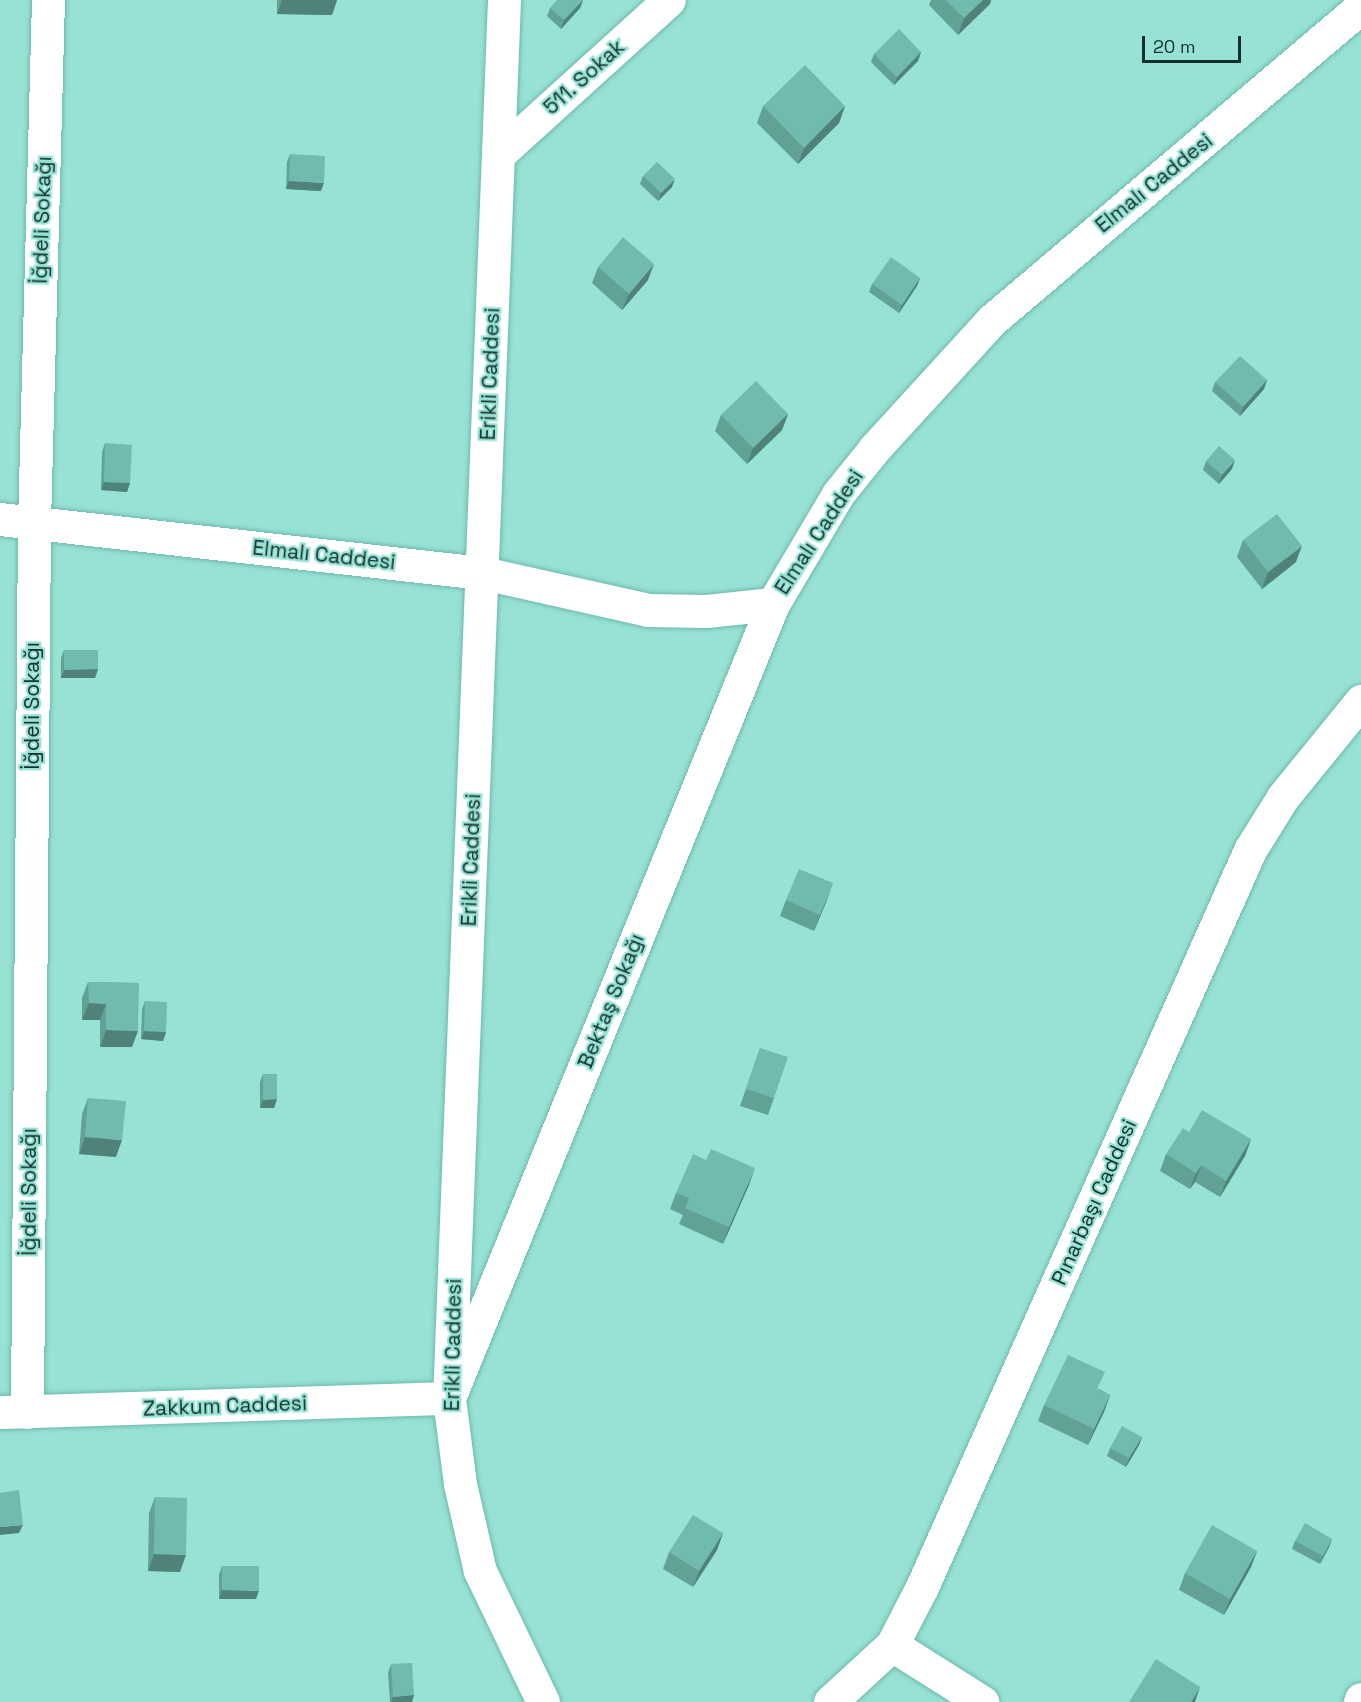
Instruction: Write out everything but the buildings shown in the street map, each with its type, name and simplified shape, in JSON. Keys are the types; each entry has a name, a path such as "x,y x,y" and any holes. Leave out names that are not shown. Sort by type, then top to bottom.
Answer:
{"street":[{"name":"İğdeli Sokağı","path":"14,1412 48,0"},
{"name":"Erikli Caddesi","path":"504,0 449,1398 460,1484 480,1571 543,1702"},
{"name":"511. Sokak","path":"499,154 669,0"},
{"name":"Elmalı Caddesi","path":"0,519 483,573 648,610 706,611 773,604 838,494 874,448 992,320 1361,7"},
{"name":"Bektaş Sokağı","path":"449,1398 773,604"},
{"name":"Pınarbaşı Caddesi","path":"830,1702 892,1645 922,1587 1250,850 1283,797 1361,701"},
{"name":"Zakkum Caddesi","path":"14,1412 449,1398"},
{"path":"892,1645 982,1702"}]}
